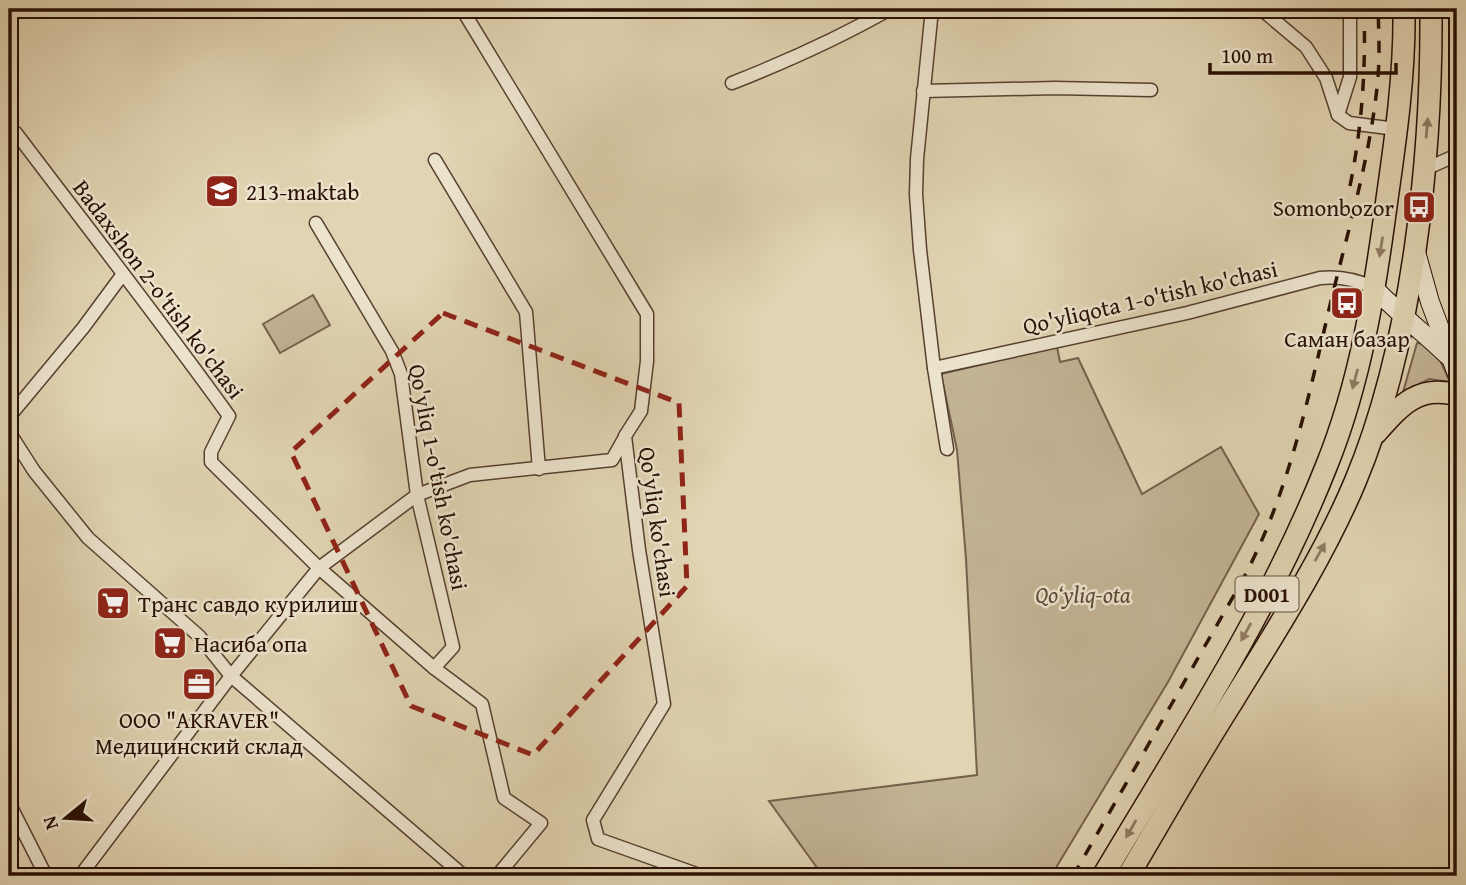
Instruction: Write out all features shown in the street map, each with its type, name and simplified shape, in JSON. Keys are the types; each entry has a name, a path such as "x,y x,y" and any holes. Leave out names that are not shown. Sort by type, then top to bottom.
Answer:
{"highway":[{"name":"D001","path":"1103,876 1241,641 1276,576 1327,465 1352,390 1374,288 1396,129 1404,9"},
{"name":"D001","path":"1128,876 1323,548 1354,485 1372,437 1389,378 1414,244 1429,99 1431,9"},
{"path":"1372,437 1396,411 1421,394 1441,391 1457,395"}],"main road":[{"path":"1414,244 1427,292 1455,363"},
{"path":"1374,288 1402,317 1455,363"}],"street":[{"name":"Qo'yliq ko'chasi","path":"462,9 647,314 647,360 641,411 625,436 639,550 664,704 593,820 598,839 702,876"},
{"path":"732,83 833,41 890,9"},
{"path":"932,9 916,194 934,368 947,449"},
{"path":"1261,9 1306,47 1326,78 1338,115 1349,123 1396,129"},
{"path":"1338,115 1350,77 1350,9"},
{"path":"923,91 1055,88 1151,90"},
{"name":"Badaxshon 2-o'tish ko'chasi","path":"9,129 16,133 152,310 229,416 211,452 211,462 319,568"},
{"path":"1423,170 1457,155"},
{"path":"435,160 526,312 540,469"},
{"name":"Qo'yliq 1-o'tish ko'chasi","path":"316,223 391,351 401,374 418,495 453,647 434,668"},
{"path":"9,417 83,328 123,274"},
{"name":"Qo'yliqota 1-o'tish ko'chasi","path":"934,368 1186,313 1323,277 1359,281 1374,288"},
{"path":"9,432 34,471 88,538 199,636 231,676 464,876"},
{"path":"80,876 231,676 319,568 418,495 470,475 612,460 625,436"},
{"path":"319,568 434,668 482,704 504,798 541,823 497,876"},
{"path":"9,803 46,876"}],"highlighted area":[{"path":"443,313 679,403 687,586 533,755 411,706 291,452"}],"green space":[{"path":"313,295 330,325 280,353 263,324"},
{"path":"1417,343 1433,345 1450,382 1429,379 1403,392"},
{"name":"Qo‘yliq-ota","path":"1057,347 1060,362 1078,358 1142,494 1221,447 1259,514 1168,682 1051,876 823,876 769,801 977,775 966,559 957,450 941,374"}],"railway":[{"path":"1350,186 1362,98 1364,9"},
{"path":"1073,876 1241,583 1258,549 1285,481 1305,410 1369,142 1378,78 1378,9"}],"place":[{"name":"213-maktab","path":"222,191"},
{"name":"Somonbozor","path":"1419,207"},
{"name":"Саман базар","path":"1347,303"},
{"name":"Транс савдо курилиш","path":"113,603"},
{"name":"Насиба опа","path":"170,643"},
{"name":"ООО \"AKRAVER\" Медицинский склад","path":"199,684"}]}
